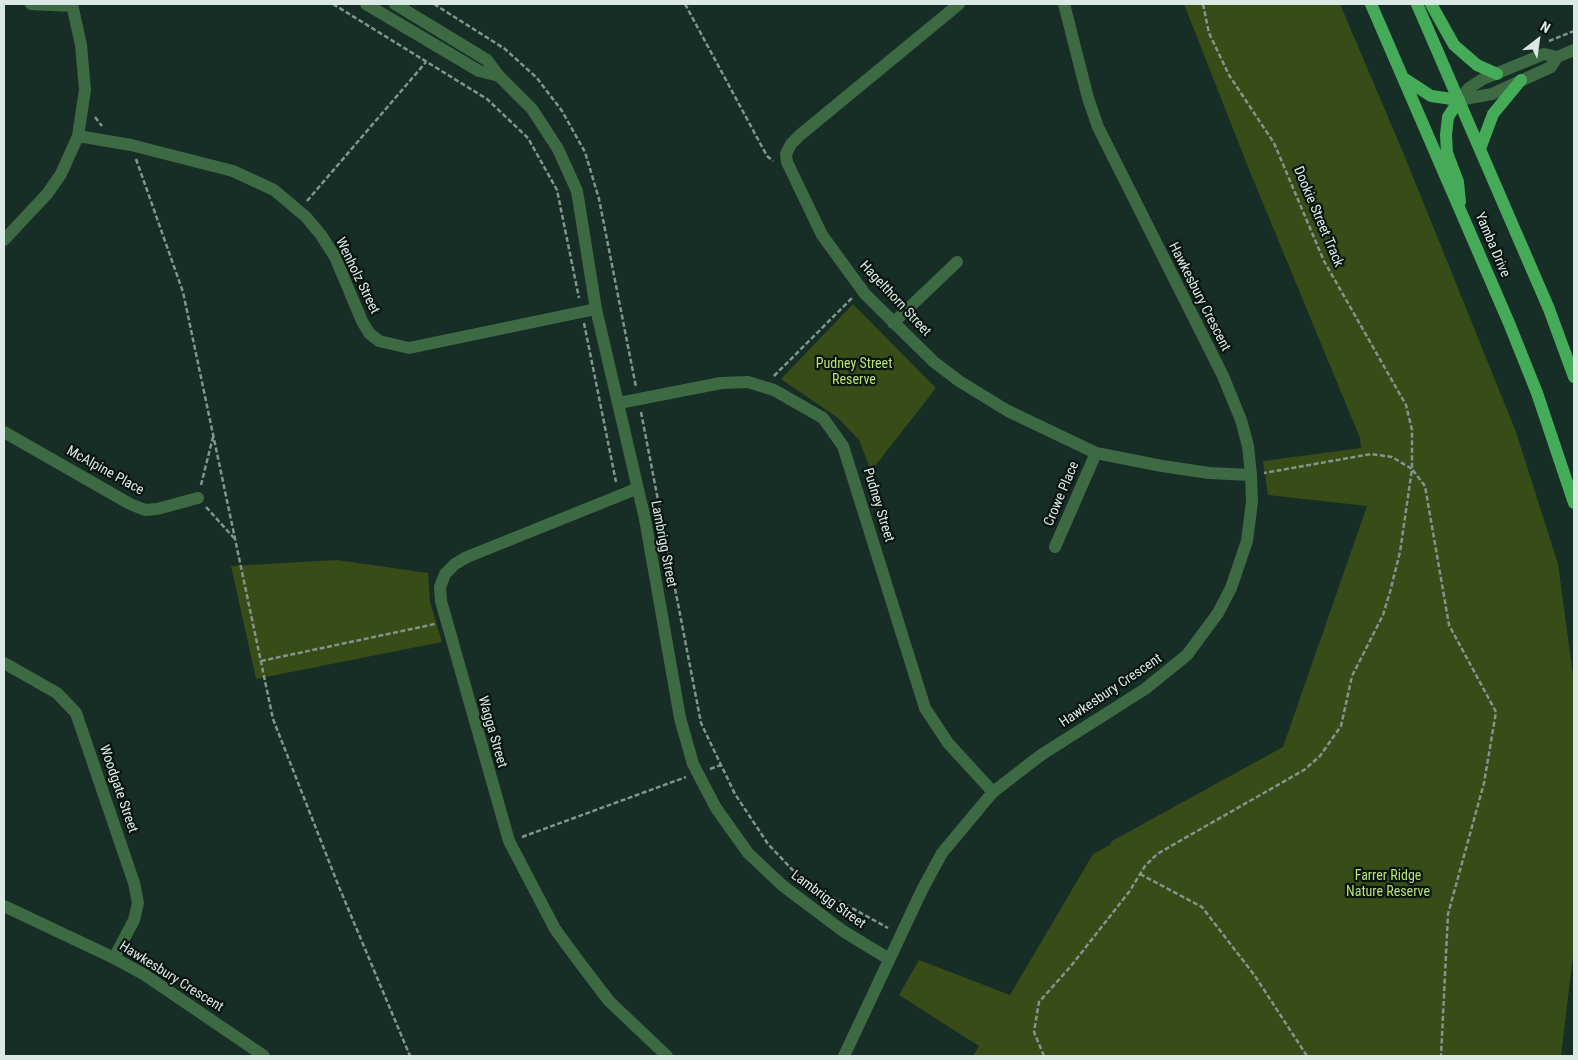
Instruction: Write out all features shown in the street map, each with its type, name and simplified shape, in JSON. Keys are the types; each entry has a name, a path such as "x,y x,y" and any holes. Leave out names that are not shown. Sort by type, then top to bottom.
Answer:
{"main road":[{"name":"Yamba Drive","path":"1371,4 1537,393 1574,503"},
{"name":"Yamba Drive","path":"1417,4 1549,309 1574,377"},
{"path":"1431,4 1454,45 1477,65 1497,74"},
{"path":"1402,77 1430,96 1451,101 1459,100"},
{"path":"1480,149 1493,114 1521,80"},
{"path":"1459,100 1448,117 1446,135 1447,153 1458,182 1461,212"}],"street":[{"path":"4,240 48,194 61,174 78,136 85,90 81,45 72,5 32,4"},
{"name":"Lambrigg Street","path":"366,4 479,71 498,76"},
{"name":"Lambrigg Street","path":"395,4 487,60 498,76 532,109 558,149 578,191 596,309 617,396 636,489 645,519 680,718 694,764 716,808 748,853 782,886 843,931 889,959"},
{"name":"Hagelthorn Street","path":"959,4 800,135 786,154 787,162 822,235 861,289 934,362 959,381 1008,411 1096,453 1172,468 1250,475"},
{"name":"Hawkesbury Crescent","path":"844,1056 889,959 942,853 993,792 1041,755 1167,673 1202,638 1231,588 1248,541 1252,507 1248,446 1235,401 1098,127 1088,98 1064,4"},
{"path":"1459,100 1492,94 1551,66 1557,57 1574,50"},
{"path":"1459,100 1469,88 1482,79 1544,54 1557,57"},
{"name":"Wenholz Street","path":"78,136 131,145 233,170 274,190 299,211 321,235 335,257 362,321 369,332 380,341 409,348 596,309"},
{"path":"893,323 957,262"},
{"name":"Pudney Street","path":"617,396 721,383 748,382 764,385 823,418 843,446 926,708 948,743 993,792"},
{"name":"McAlpine Place","path":"4,432 130,504 145,510 157,509 198,498"},
{"name":"Crowe Place","path":"1055,547 1096,453"},
{"name":"Wagga Street","path":"636,489 467,556 445,574 440,587 446,622 509,841 555,929 609,1001 667,1056"},
{"name":"Woodgate Street","path":"4,663 57,693 76,713 134,884 138,903 134,920 114,958"},
{"name":"Hawkesbury Crescent","path":"4,906 114,958 145,975 264,1056"}],"path":[{"path":"332,4 487,99 528,138 558,190 619,496"},
{"path":"434,4 505,49 537,78 562,112 584,152 599,199 702,723 721,765 736,794 768,844 803,881 888,929 892,925"},
{"name":"Dookie Street Track","path":"1044,1056 1034,1032 1039,1002 1071,966 1157,854 1304,770 1320,756 1336,737 1341,726 1352,676 1379,624 1400,552 1412,469 1412,430 1399,391 1324,261 1274,143 1229,75 1210,33 1203,4"},
{"path":"299,211 426,62"},
{"path":"94,108 95,118 105,129"},
{"path":"131,145 183,292 273,720 339,887 410,1056"},
{"path":"764,385 861,289"},
{"path":"598,392 617,396 637,393 644,386"},
{"path":"1250,475 1371,454 1392,457 1412,469 1424,486 1449,624 1496,712 1484,783 1448,914 1441,1056"},
{"path":"261,661 446,622"},
{"path":"509,841 721,765"},
{"path":"1140,874 1202,907 1255,976 1307,1056"}],"green space":[{"name":"Farrer Ridge Nature Reserve","path":"1184,4 1340,4 1405,157 1516,432 1558,564 1574,683 1574,948 1561,1056 973,1056 979,1046 899,995 919,960 1010,995 1093,854 1110,845 1112,841 1283,747 1367,506 1268,495 1263,461 1361,448 1360,438 1248,167"},
{"name":"Pudney Street Reserve","path":"853,304 936,388 871,471 859,440 838,418 781,379"},
{"path":"337,560 428,573 430,602 442,642 256,679 231,566"}]}
